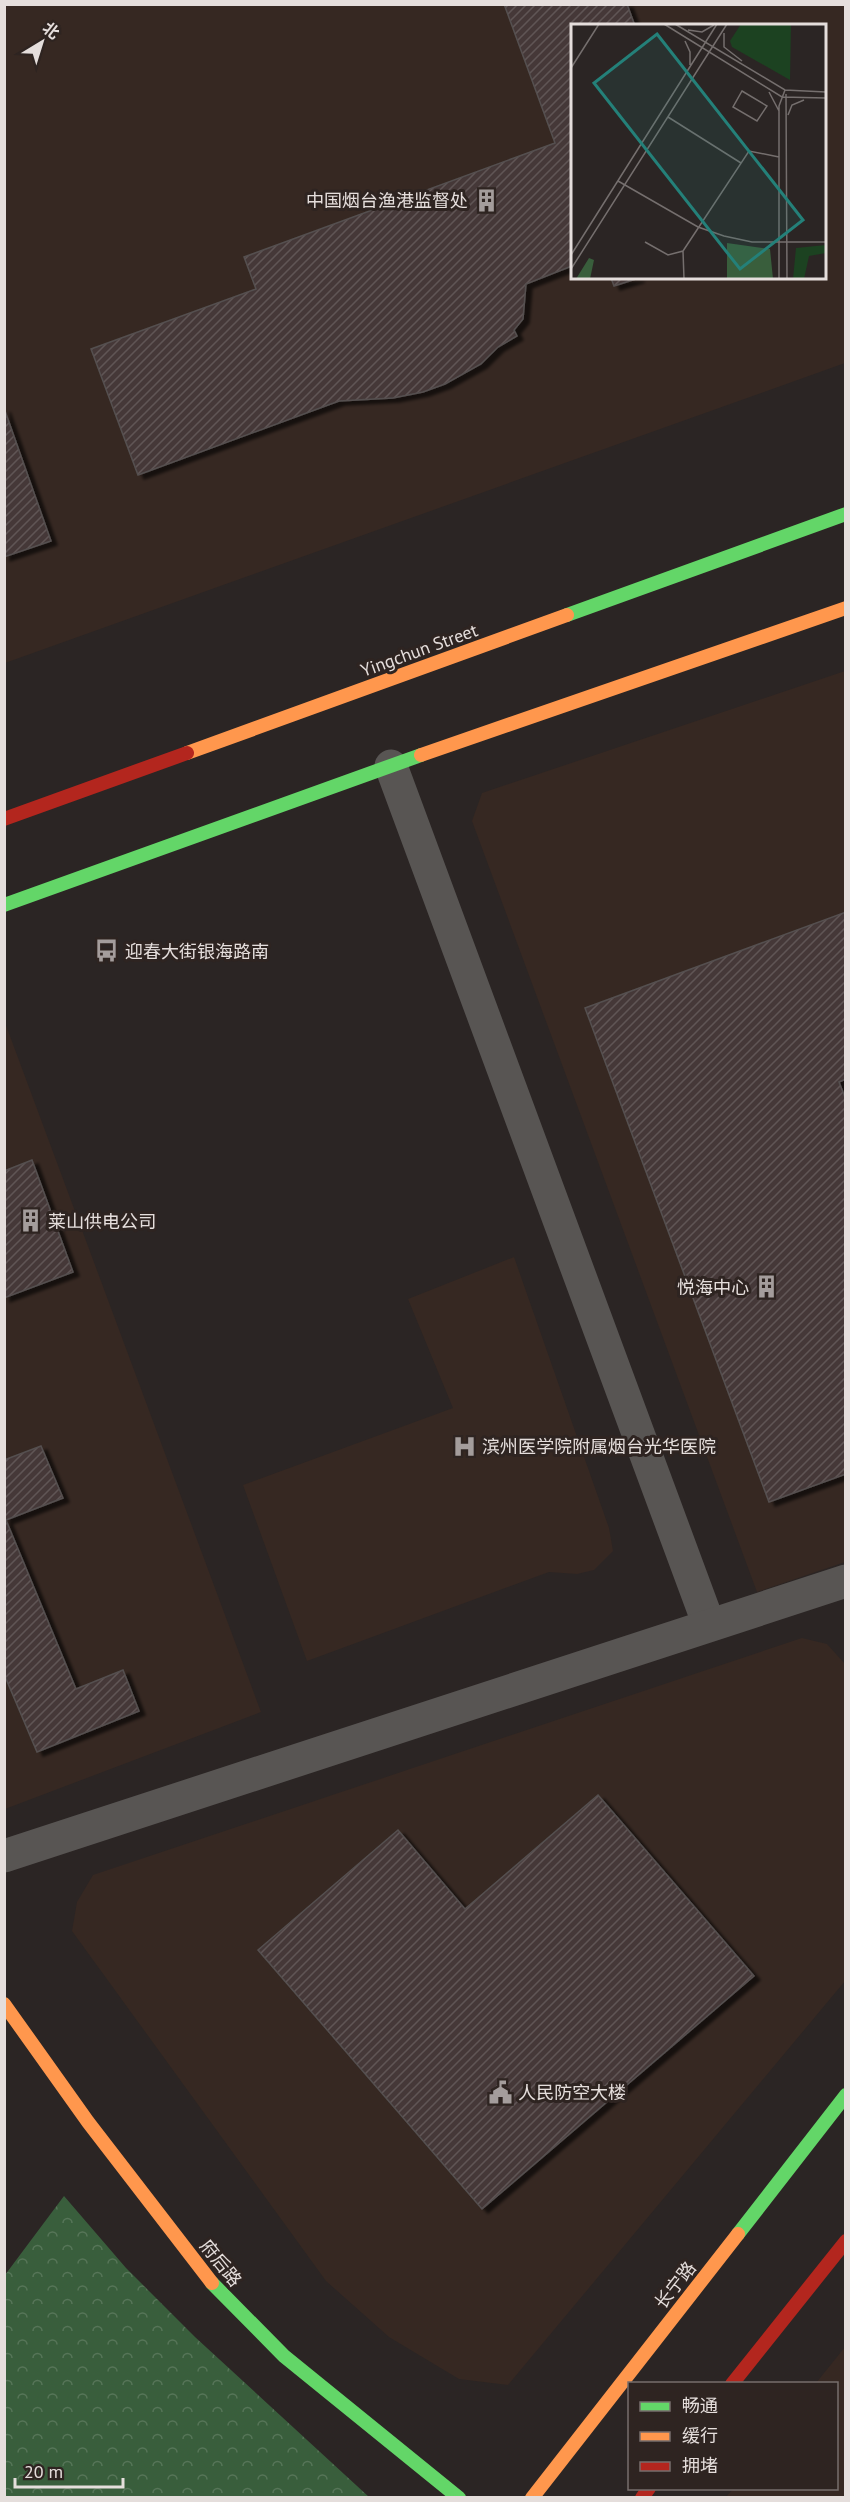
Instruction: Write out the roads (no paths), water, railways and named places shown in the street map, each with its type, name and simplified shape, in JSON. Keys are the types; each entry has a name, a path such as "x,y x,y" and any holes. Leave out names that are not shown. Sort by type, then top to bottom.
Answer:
{"main road":[{"name":"Yingchun Street","path":"4,819 846,514"},
{"path":"4,905 391,766 846,608"},
{"name":"府后路","path":"4,2004 88,2122 219,2292 284,2356 459,2498"},
{"name":"长宁路","path":"532,2498 846,2095"},
{"path":"734,2382 846,2241"}],"street":[{"path":"391,766 709,1625"},
{"path":"4,1856 846,1581"}],"place":[{"name":"中国烟台渔港监督处","path":"486,200"},
{"name":"迎春大街银海路南","path":"107,951"},
{"name":"莱山供电公司","path":"30,1221"},
{"name":"悦海中心","path":"767,1287"},
{"name":"滨州医学院附属烟台光华医院","path":"464,1446"},
{"name":"人民防空大楼","path":"500,2092"}]}
